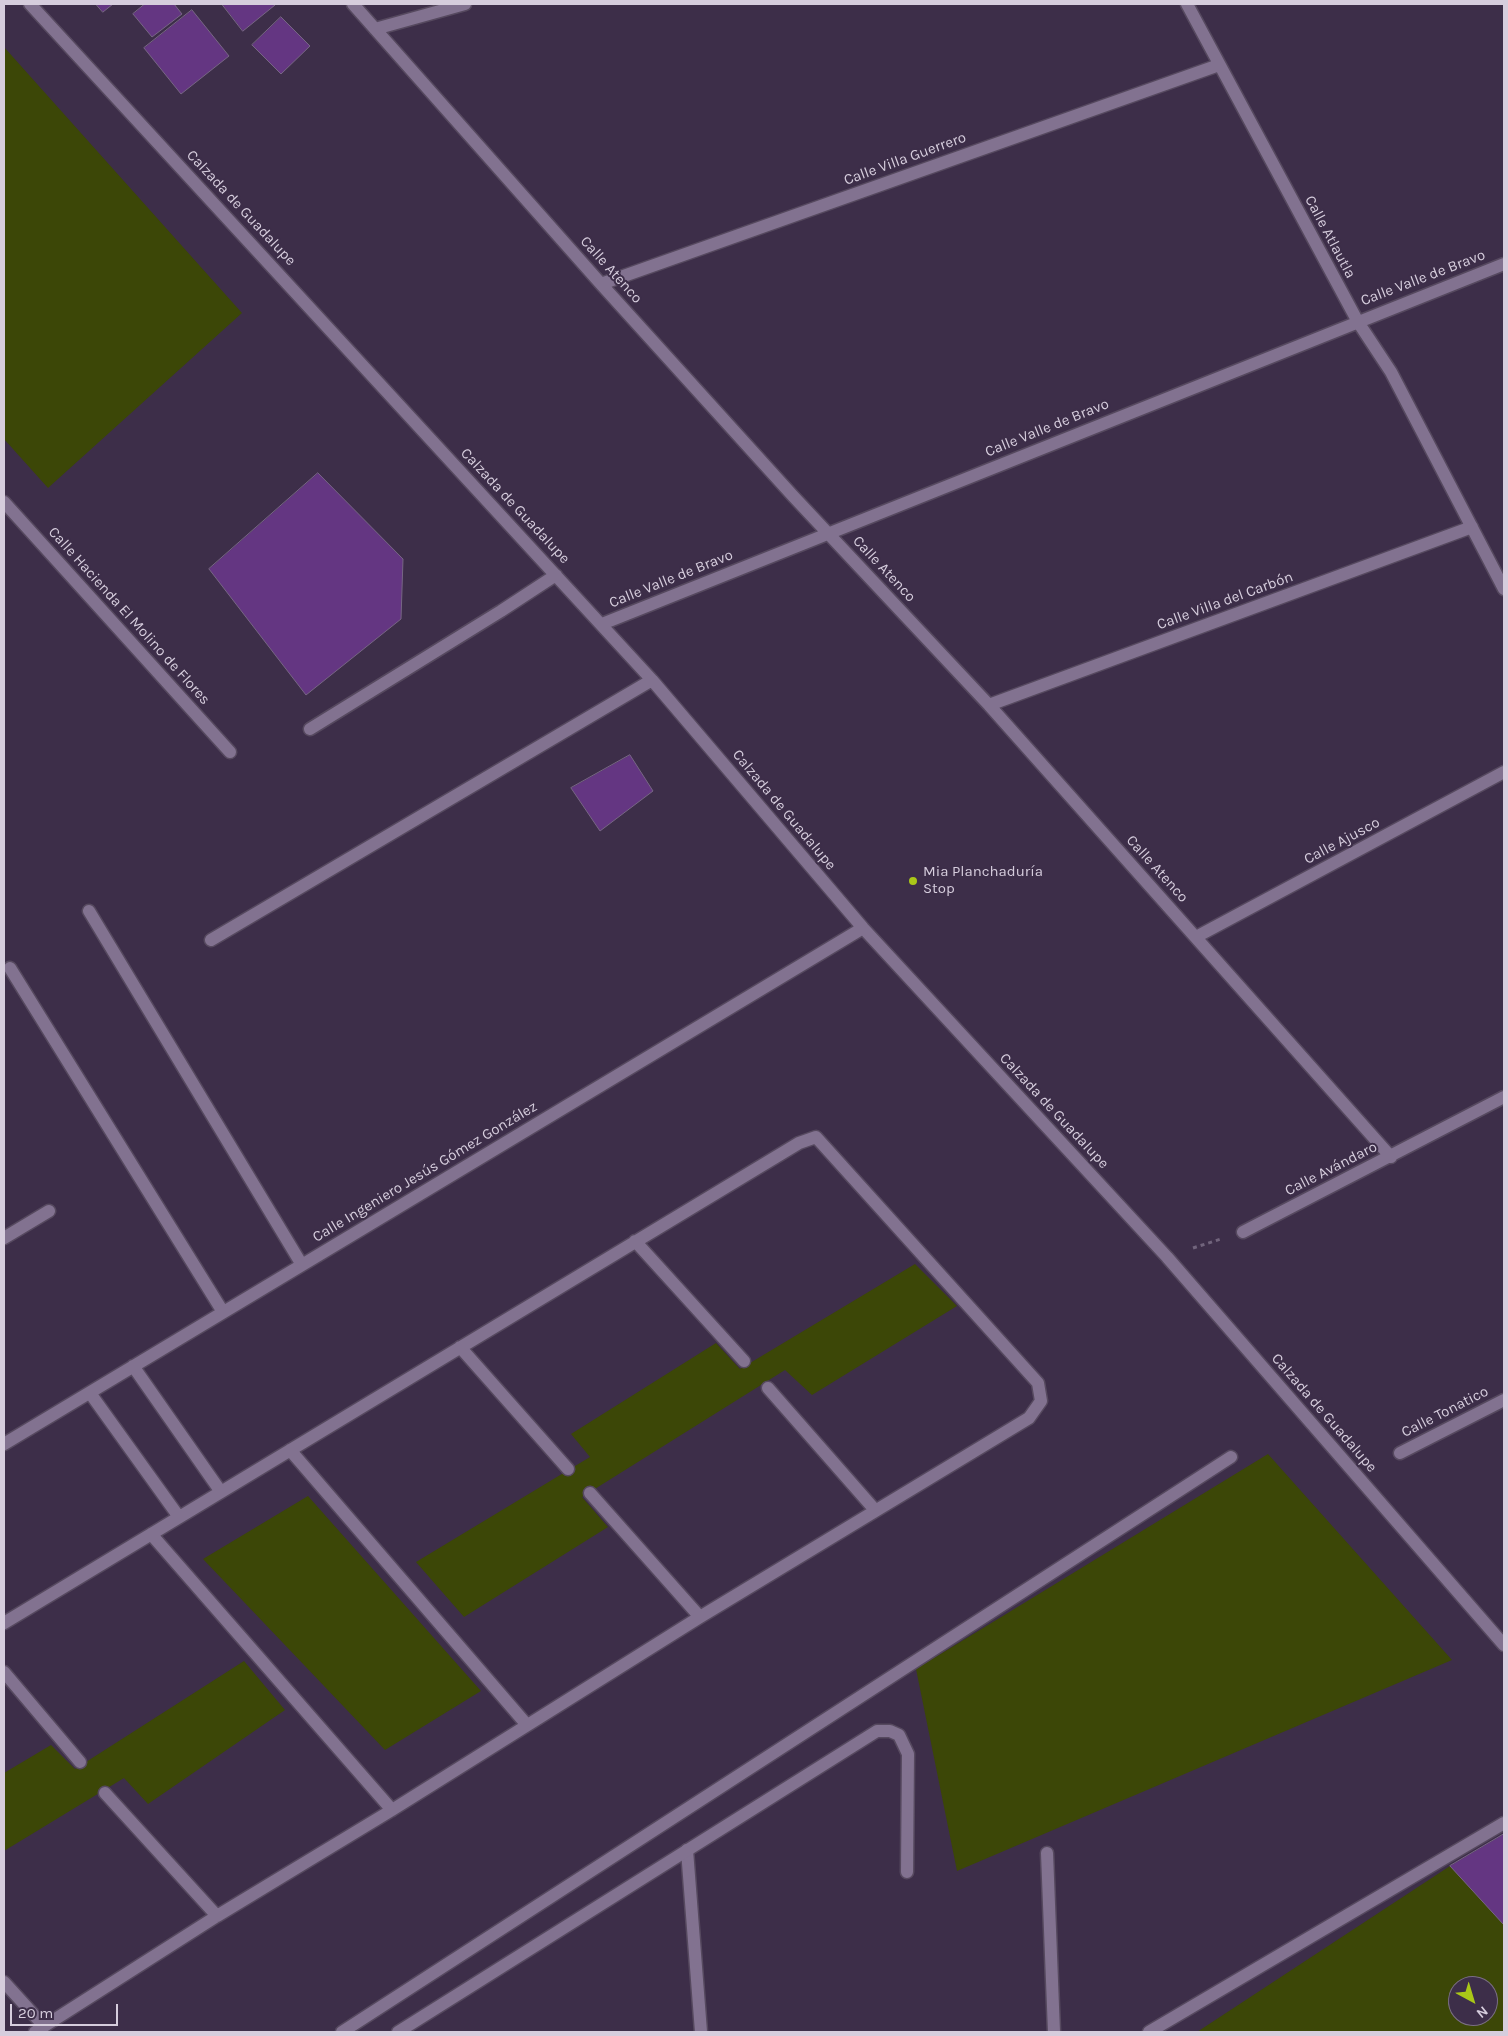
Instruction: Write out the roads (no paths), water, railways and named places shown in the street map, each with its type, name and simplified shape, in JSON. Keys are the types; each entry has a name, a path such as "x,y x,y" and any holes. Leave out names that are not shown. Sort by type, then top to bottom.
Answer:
{"street":[{"name":"Calzada de Guadalupe","path":"30,4 602,624 863,928 1167,1257 1504,1645"},
{"name":"Calle Atenco","path":"353,4 602,284 828,533 989,705 1391,1157"},
{"path":"375,29 465,4"},
{"name":"Calle Atlautla","path":"1187,4 1358,322 1391,372 1504,589"},
{"name":"Calle Villa Guerrero","path":"602,284 1219,65"},
{"name":"Calle Valle de Bravo","path":"602,624 1504,264"},
{"name":"Calle Hacienda El Molino de Flores","path":"4,502 230,752"},
{"name":"Calle Villa del Carbón","path":"989,705 1472,527"},
{"path":"310,729 556,575"},
{"path":"211,940 652,680"},
{"name":"Calle Ajusco","path":"1196,938 1504,772"},
{"path":"89,910 302,1265"},
{"name":"Calle Ingeniero Jesús Gómez González","path":"4,1444 863,928"},
{"path":"10,968 223,1312"},
{"name":"Calle Avándaro","path":"1243,1232 1504,1098"},
{"path":"4,1623 635,1241 799,1143 816,1137 1038,1383 1041,1401 1029,1418 874,1510 700,1617 392,1810 217,1916 39,2029 4,1982"},
{"path":"4,1238 49,1211"},
{"path":"635,1241 744,1361"},
{"path":"460,1347 568,1469"},
{"path":"133,1366 221,1492"},
{"path":"768,1388 874,1510"},
{"path":"90,1393 179,1517"},
{"name":"Calle Tonatico","path":"1400,1453 1504,1400"},
{"path":"290,1450 527,1724"},
{"path":"342,2032 1231,1457"},
{"path":"590,1493 700,1617"},
{"path":"151,1534 392,1810"},
{"path":"4,1672 80,1762"},
{"path":"398,2032 877,1731 890,1731 899,1735 908,1754 907,1872"},
{"path":"105,1793 217,1916"},
{"path":"1149,2032 1504,1824"},
{"path":"687,1850 701,2032"},
{"path":"1047,1853 1054,2032"}],"place":[{"name":"Mia Planchaduría Stop","path":"913,881"}]}
